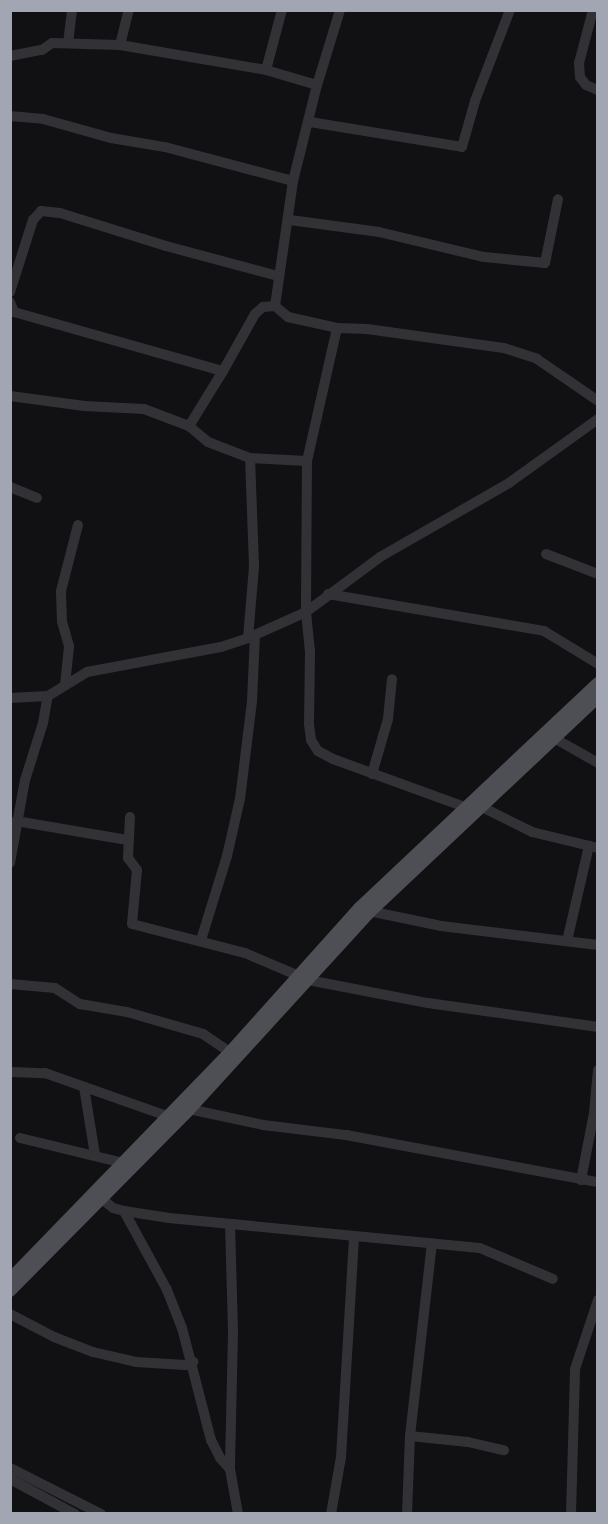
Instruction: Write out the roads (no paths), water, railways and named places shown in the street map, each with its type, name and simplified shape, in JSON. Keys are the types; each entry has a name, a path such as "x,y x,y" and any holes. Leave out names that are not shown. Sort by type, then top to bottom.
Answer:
{"main road":[{"path":"10,1291 102,1199 364,910 465,807 597,683"},
{"path":"364,910 482,807 597,697"},
{"path":"10,1279 167,1116 183,1108 230,1052 303,978"}],"street":[{"path":"68,43 72,10"},
{"path":"120,45 129,10"},
{"path":"266,70 282,10"},
{"path":"275,306 278,276 290,220 293,181 310,122 317,85 340,10"},
{"path":"310,122 462,147 475,101 510,10"},
{"path":"593,10 579,63 580,77 586,85 597,90"},
{"path":"10,56 42,50 52,43 120,45 266,70 317,85"},
{"path":"10,116 43,119 111,138 165,147 293,181"},
{"path":"290,220 379,232 484,257 545,263 558,199"},
{"path":"10,292 33,220 41,212 60,213 166,246 278,276"},
{"path":"10,302 14,312 223,371"},
{"path":"189,426 255,314 263,307 275,306 288,317 337,328 367,329 504,348 537,359 597,401"},
{"path":"337,328 307,461 306,612 310,652 309,724 311,740 318,751 333,759 465,807"},
{"path":"10,396 84,406 144,409 189,426 208,442 250,458 307,461"},
{"path":"10,698 48,696 87,672 221,647 306,612 381,557 509,483 597,419"},
{"path":"201,940 227,856 240,799 252,701 251,636 254,566 250,458"},
{"path":"10,487 37,498"},
{"path":"65,685 69,646 62,621 61,591 78,525"},
{"path":"546,554 597,574"},
{"path":"328,594 544,631 597,664"},
{"path":"372,774 388,719 392,679"},
{"path":"10,863 16,821 48,696"},
{"path":"554,738 597,764"},
{"path":"482,807 532,832 593,847 567,941"},
{"path":"130,818 127,840 128,858 137,870 132,924 245,952 303,978 428,1003 597,1027"},
{"path":"16,821 127,840"},
{"path":"364,910 441,926 597,945"},
{"path":"10,984 55,987 80,1004 127,1012 204,1034 230,1052"},
{"path":"581,1180 594,1113 597,1070"},
{"path":"10,1072 45,1073 167,1116"},
{"path":"84,1087 95,1155"},
{"path":"183,1108 263,1125 346,1135 597,1182"},
{"path":"20,1138 123,1163"},
{"path":"102,1199 113,1208 124,1211 230,1224 480,1248 553,1279"},
{"path":"124,1211 167,1290 193,1362 211,1440 220,1458 230,1468"},
{"path":"230,1224 233,1332 230,1468 238,1514"},
{"path":"331,1514 341,1457 354,1236"},
{"path":"407,1514 410,1436 432,1243"},
{"path":"571,1514 574,1369 597,1300"},
{"path":"10,1314 54,1337 93,1352 136,1362 185,1365 193,1362"},
{"path":"410,1436 468,1442 504,1450"},
{"path":"10,1468 101,1514"},
{"path":"10,1479 75,1514"}]}
